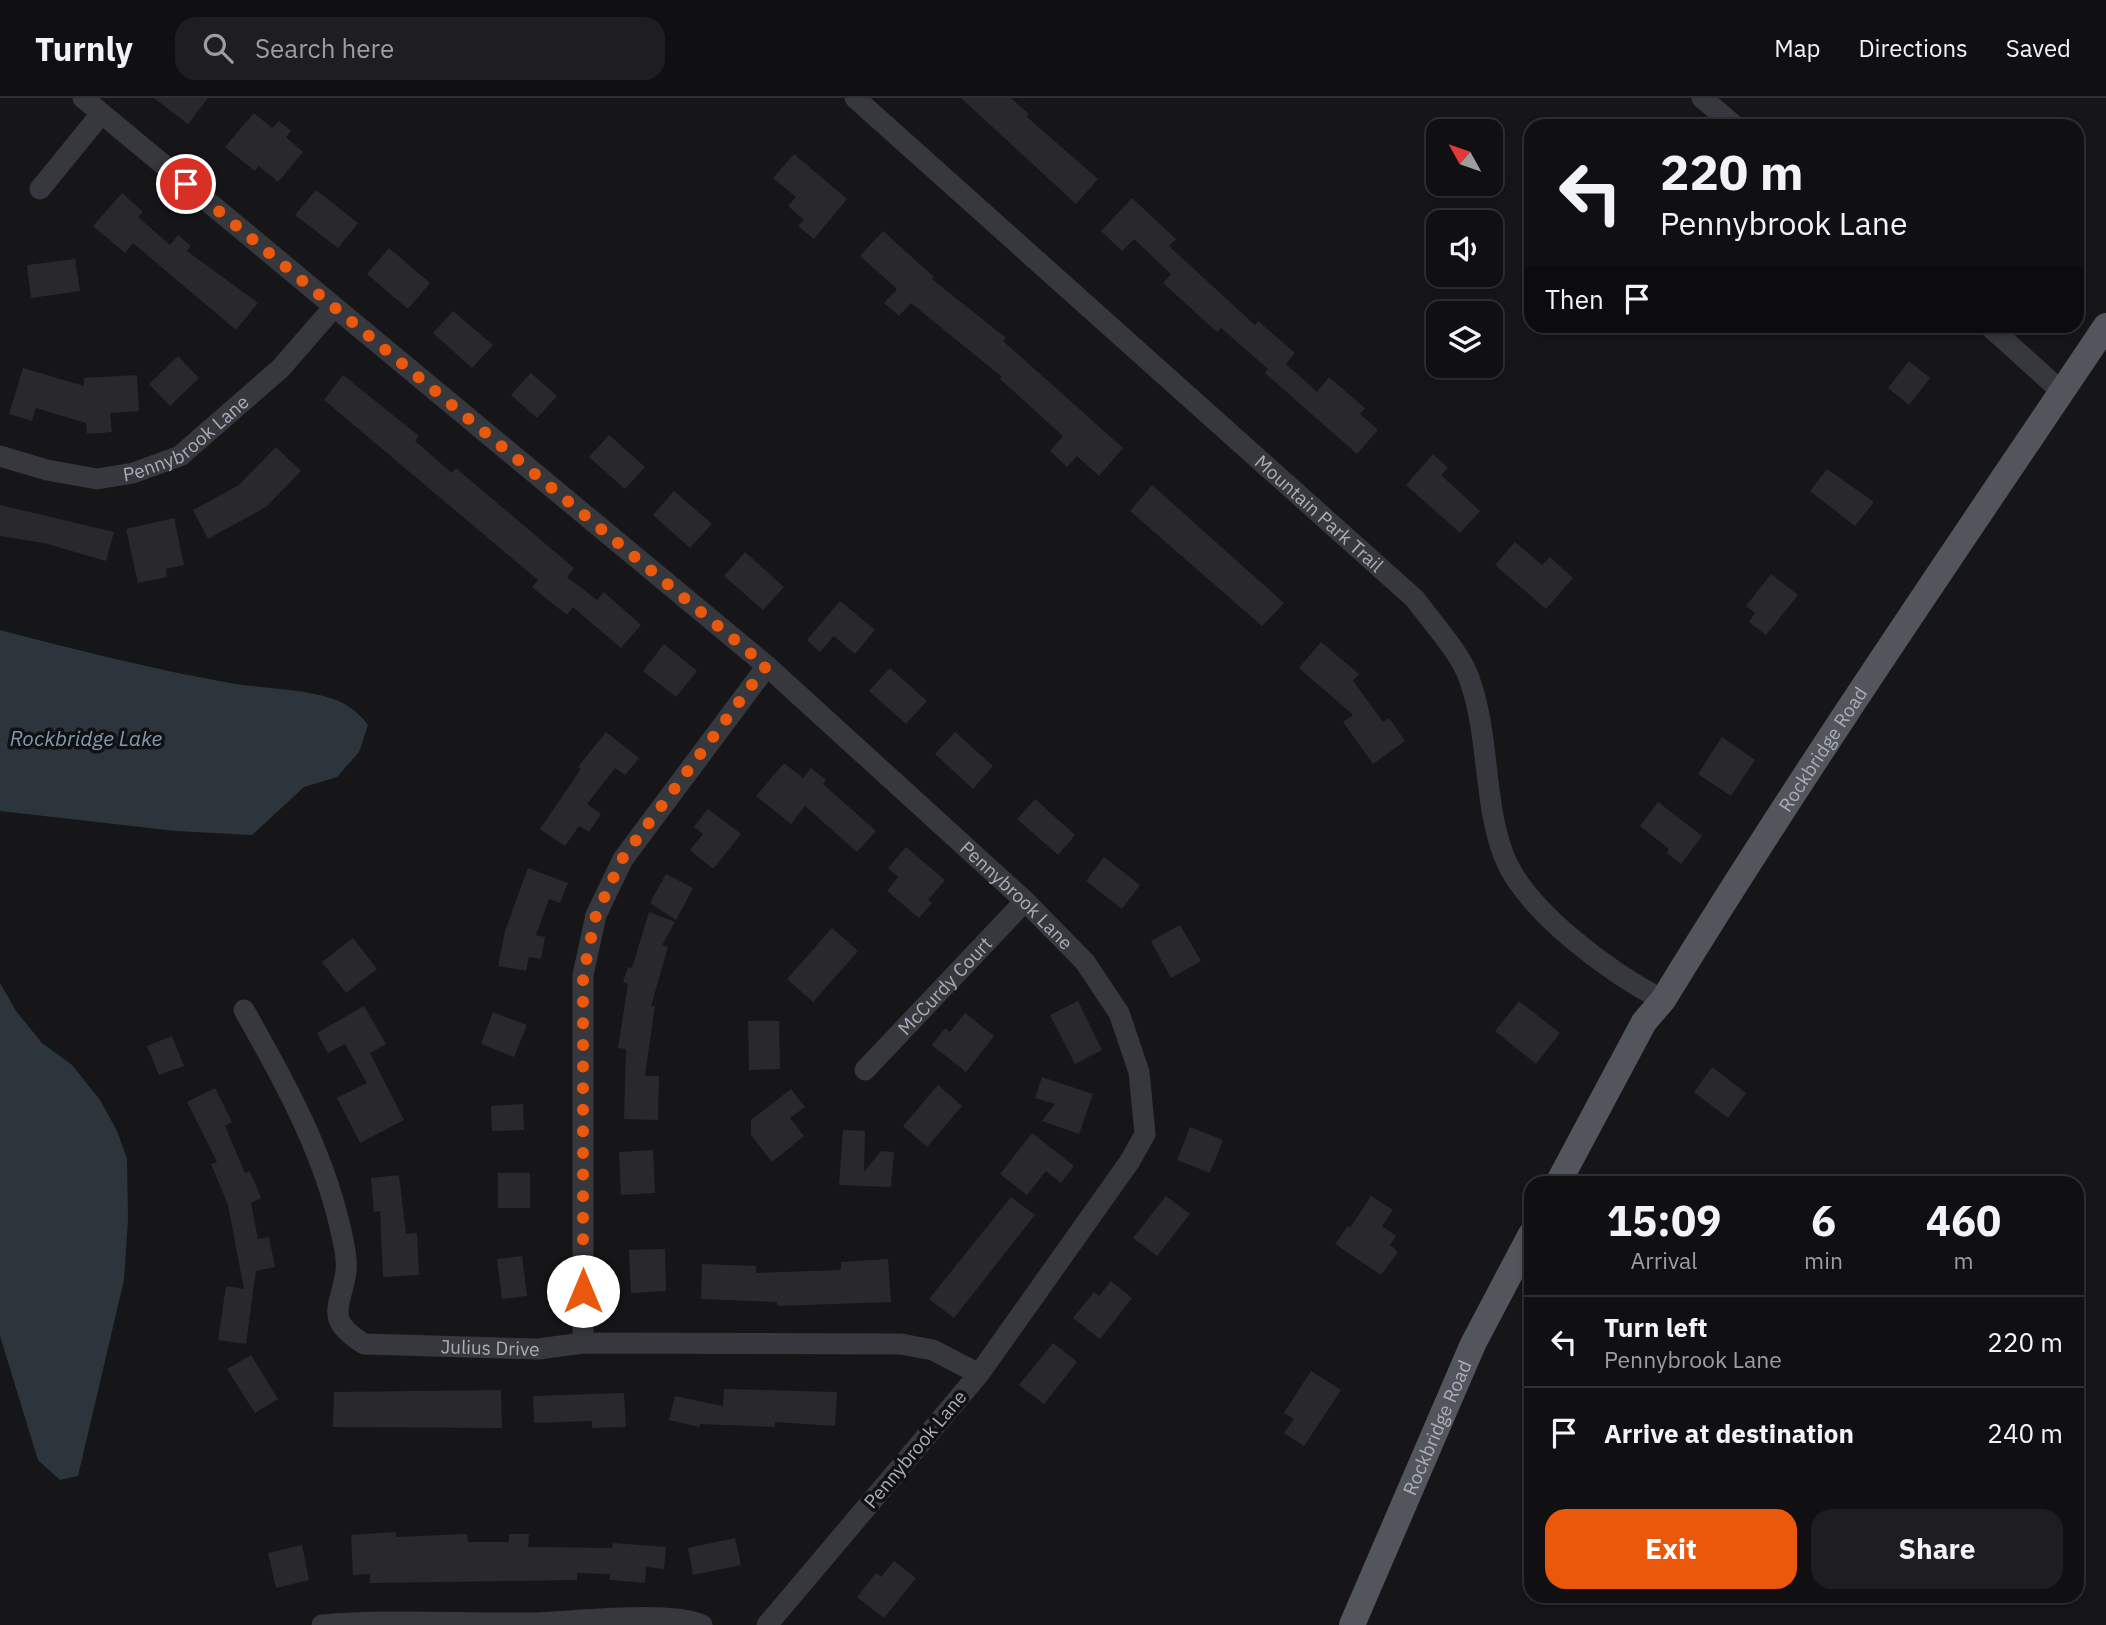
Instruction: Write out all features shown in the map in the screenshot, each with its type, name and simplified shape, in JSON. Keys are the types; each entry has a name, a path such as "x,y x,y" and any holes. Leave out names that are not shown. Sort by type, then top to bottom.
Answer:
{"main road":[{"name":"Rockbridge Road","path":"1563,1176 1644,1022 1663,1000 1773,821 2106,326"},
{"name":"Rockbridge Road","path":"1352,1625 1473,1344 1524,1247"}],"street":[{"name":"Pennybrook Lane","path":"83,98 766,666 1024,901 1085,962 1119,1013 1139,1072 1145,1134 1130,1161 979,1374 766,1625"},
{"name":"Mountain Park Trail","path":"855,98 1415,599 1468,675 1484,727 1492,803 1504,855 1515,877 1550,919 1627,982 1663,1000"},
{"path":"1702,98 1727,119"},
{"path":"40,189 102,114"},
{"name":"Pennybrook Lane","path":"0,456 47,470 97,479 133,473 180,456 281,368 333,308"},
{"path":"1997,333 2062,392"},
{"path":"583,1343 583,975 596,915 622,859 766,666"},
{"name":"McCurdy Court","path":"864,1070 1024,901"},
{"name":"Julius Drive","path":"244,1010 300,1111 332,1196 346,1271 337,1301 339,1322 349,1335 364,1344 537,1349 583,1343 901,1344 933,1350 979,1374"},
{"path":"322,1625 528,1623 666,1618 690,1620 702,1625"}],"water":[{"name":"Rockbridge Lake","path":"0,630 172,672 318,695 347,705 368,725 359,752 337,777 304,787 252,835 176,831 0,811"},
{"path":"0,983 16,1011 42,1043 72,1065 100,1100 117,1131 127,1159 128,1219 124,1280 78,1476 60,1480 38,1460 0,1336"}],"building":[{"path":"154,98 208,98 188,124"},
{"path":"961,98 1011,98 1029,114 1027,117 1098,179 1076,204"},
{"path":"254,113 272,128 279,121 291,131 286,137 303,152 278,182 259,166 255,171 225,147"},
{"path":"794,154 847,199 814,239 798,226 804,220 788,206 796,197 773,178"},
{"path":"316,190 358,223 338,248 295,215"},
{"path":"122,193 143,212 138,217 170,245 178,235 191,246 187,251 258,303 236,330 133,243 125,253 93,226"},
{"path":"1132,198 1176,239 1169,246 1255,325 1258,321 1295,353 1286,364 1317,392 1329,377 1365,408 1360,414 1378,430 1357,454 1265,373 1268,369 1221,328 1217,332 1163,283 1171,274 1134,239 1122,251 1101,231"},
{"path":"883,231 934,277 932,279 1006,338 1003,341 1123,448 1099,476 1077,456 1067,467 1050,451 1063,436 1000,379 1002,377 911,303 899,316 884,303 897,289 860,256"},
{"path":"389,248 430,283 408,309 367,274"},
{"path":"75,259 80,291 31,298 27,265"},
{"path":"453,311 493,345 472,368 433,333"},
{"path":"178,356 199,378 170,406 149,384"},
{"path":"1909,361 1930,378 1909,405 1888,388"},
{"path":"23,368 84,386 84,378 137,375 139,411 110,413 112,432 87,434 86,423 36,408 32,421 9,414"},
{"path":"531,373 557,396 537,418 511,395"},
{"path":"343,375 419,436 415,441 452,473 456,468 574,568 567,577 597,600 604,592 641,625 621,648 573,607 567,615 532,587 538,580 324,400"},
{"path":"609,435 645,467 625,489 589,457"},
{"path":"276,447 301,471 266,507 208,539 193,510 239,485"},
{"path":"1433,454 1448,468 1441,475 1480,511 1460,533 1406,485"},
{"path":"1827,469 1874,502 1855,526 1810,491"},
{"path":"1152,485 1284,603 1262,626 1130,511"},
{"path":"674,491 712,524 690,548 653,515"},
{"path":"0,505 114,532 106,561 44,543 0,536"},
{"path":"174,518 184,565 166,569 167,577 138,583 126,529"},
{"path":"1515,542 1542,565 1550,557 1573,578 1546,609 1495,565"},
{"path":"745,552 784,587 763,610 724,576"},
{"path":"1771,574 1798,595 1766,635 1749,622 1755,613 1746,606"},
{"path":"840,601 875,630 855,654 834,636 820,652 807,640"},
{"path":"1321,642 1359,674 1353,681 1383,722 1389,718 1405,741 1373,764 1343,722 1353,715 1299,668"},
{"path":"664,644 697,671 676,697 643,671"},
{"path":"890,668 927,701 906,724 869,691"},
{"path":"606,732 639,758 625,775 615,768 587,804 601,814 589,832 579,826 565,846 540,829 581,769 578,767"},
{"path":"955,732 993,766 973,789 935,754"},
{"path":"1722,737 1755,760 1731,796 1698,774"},
{"path":"784,763 803,778 811,768 826,780 823,784 876,831 857,852 805,806 791,824 756,796"},
{"path":"1035,799 1075,835 1058,855 1017,819"},
{"path":"1658,802 1702,836 1681,864 1667,853 1669,849 1640,826"},
{"path":"708,809 741,834 713,869 690,850 703,834 694,827"},
{"path":"906,847 945,880 928,900 932,903 919,918 887,891 898,877 888,868"},
{"path":"1104,857 1140,885 1122,909 1086,881"},
{"path":"528,868 568,883 560,903 549,899 536,935 545,937 541,959 529,957 526,971 498,966 505,931"},
{"path":"666,874 693,888 676,920 650,903"},
{"path":"649,912 675,922 662,945 668,947 651,1006 655,1006 645,1076 659,1076 658,1120 624,1119 626,1049 618,1048 628,984 623,982 628,967 632,968"},
{"path":"1180,925 1201,961 1171,978 1151,941"},
{"path":"832,928 858,951 813,1002 787,979"},
{"path":"353,938 377,969 346,993 322,962"},
{"path":"1078,1001 1102,1050 1075,1064 1050,1015"},
{"path":"1519,1001 1560,1033 1536,1064 1495,1031"},
{"path":"364,1006 386,1044 370,1053 404,1120 360,1143 337,1098 367,1083 345,1044 328,1053 317,1033"},
{"path":"493,1012 527,1025 514,1057 481,1044"},
{"path":"965,1013 994,1036 966,1072 932,1045 945,1028 950,1032"},
{"path":"748,1021 779,1021 780,1069 749,1070"},
{"path":"172,1036 184,1066 159,1075 147,1046"},
{"path":"1712,1067 1746,1093 1728,1118 1694,1092"},
{"path":"1042,1077 1093,1094 1079,1134 1042,1121 1055,1104 1035,1098"},
{"path":"938,1085 962,1106 927,1147 903,1126"},
{"path":"215,1088 232,1122 225,1126 245,1173 250,1171 261,1198 251,1203 258,1239 269,1237 275,1267 256,1271 246,1344 218,1340 226,1286 244,1289 228,1205 211,1164 217,1162 187,1102"},
{"path":"791,1089 805,1107 790,1118 804,1136 772,1162 751,1135 751,1120"},
{"path":"523,1104 524,1130 492,1131 491,1106"},
{"path":"1190,1127 1223,1140 1210,1173 1177,1160"},
{"path":"843,1130 865,1131 864,1172 881,1151 894,1152 891,1187 839,1185"},
{"path":"1032,1133 1074,1166 1061,1183 1046,1171 1027,1195 1000,1174"},
{"path":"653,1150 655,1193 621,1195 619,1152"},
{"path":"498,1173 530,1173 530,1208 498,1208"},
{"path":"399,1175 406,1234 417,1233 419,1275 383,1277 380,1211 374,1212 371,1178"},
{"path":"1166,1196 1190,1214 1157,1256 1133,1238"},
{"path":"1371,1196 1393,1210 1382,1226 1396,1236 1390,1245 1398,1252 1381,1275 1335,1244 1348,1226 1350,1228"},
{"path":"1011,1197 1035,1215 954,1318 929,1299"},
{"path":"665,1249 666,1291 631,1293 629,1250"},
{"path":"522,1256 527,1296 502,1299 497,1259"},
{"path":"888,1259 891,1302 777,1306 777,1302 701,1299 702,1264 756,1266 756,1273 841,1270 841,1262"},
{"path":"1111,1281 1132,1298 1100,1339 1073,1318 1094,1292 1099,1296"},
{"path":"1053,1343 1077,1362 1044,1404 1019,1385"},
{"path":"251,1355 278,1399 255,1413 227,1369"},
{"path":"1311,1371 1341,1390 1304,1446 1284,1433 1294,1419 1284,1413"},
{"path":"724,1389 837,1392 835,1426 775,1422 775,1427 700,1424 699,1427 669,1420 675,1396 723,1406"},
{"path":"501,1390 502,1428 333,1427 334,1392"},
{"path":"624,1393 626,1427 592,1428 592,1421 534,1423 533,1396"},
{"path":"396,1532 396,1537 467,1534 468,1542 509,1542 509,1534 529,1534 528,1547 612,1548 613,1543 666,1547 664,1569 646,1567 645,1583 610,1580 610,1574 577,1573 577,1580 370,1583 370,1574 353,1575 351,1535"},
{"path":"735,1538 741,1565 693,1575 688,1548"},
{"path":"302,1545 309,1580 276,1588 268,1553"},
{"path":"894,1561 916,1578 884,1618 857,1597 876,1573 881,1577"}],"route":[{"path":"186,184 766,666 622,859 596,915 583,975 583,1291"}]}
